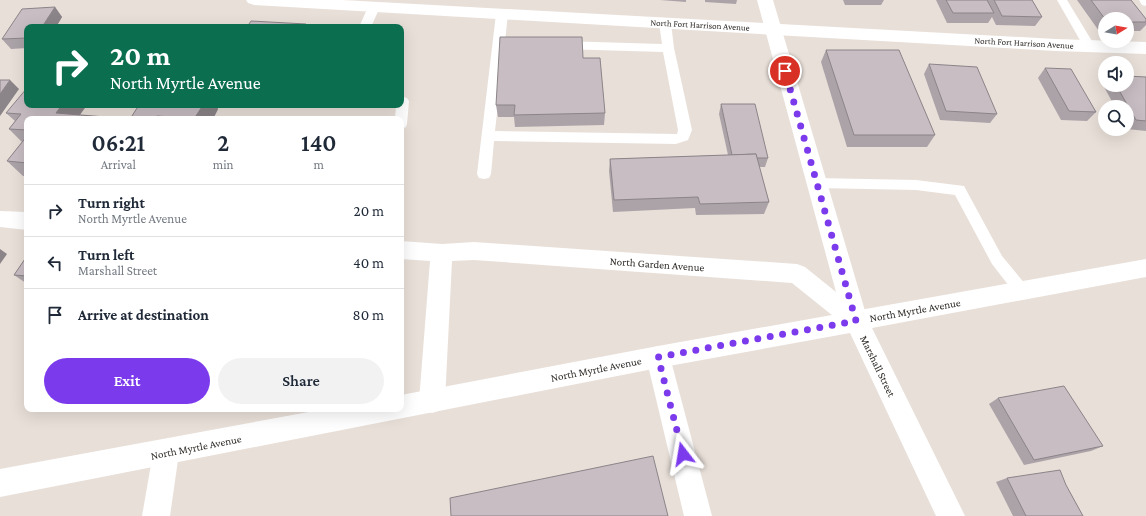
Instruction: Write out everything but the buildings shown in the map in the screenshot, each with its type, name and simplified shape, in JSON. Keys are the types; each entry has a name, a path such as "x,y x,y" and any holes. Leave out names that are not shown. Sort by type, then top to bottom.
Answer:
{"street":[{"name":"North Fort Harrison Avenue","path":"254,0 1056,46 1146,48"},
{"name":"Marshall Street","path":"765,0 856,321 951,516"},
{"path":"0,219 24,221"},
{"name":"North Garden Avenue","path":"404,250 442,253 474,251 797,274 856,321"},
{"path":"432,401 442,253"},
{"name":"North Myrtle Avenue","path":"404,406 658,357 1146,268"},
{"path":"658,357 698,516"},
{"name":"North Myrtle Avenue","path":"0,483 166,453 376,412"},
{"path":"156,516 166,453"}],"lane":[{"path":"1062,0 1089,46"},
{"path":"366,24 374,7"},
{"path":"484,174 502,14"},
{"path":"488,136 676,139 683,137 685,130 668,48 665,23"},
{"path":"498,42 514,43"},
{"path":"551,44 668,48"},
{"path":"817,183 916,185 959,190 997,260 1021,290"}],"route":[{"path":"683,454 658,357 856,321 785,71"}]}
